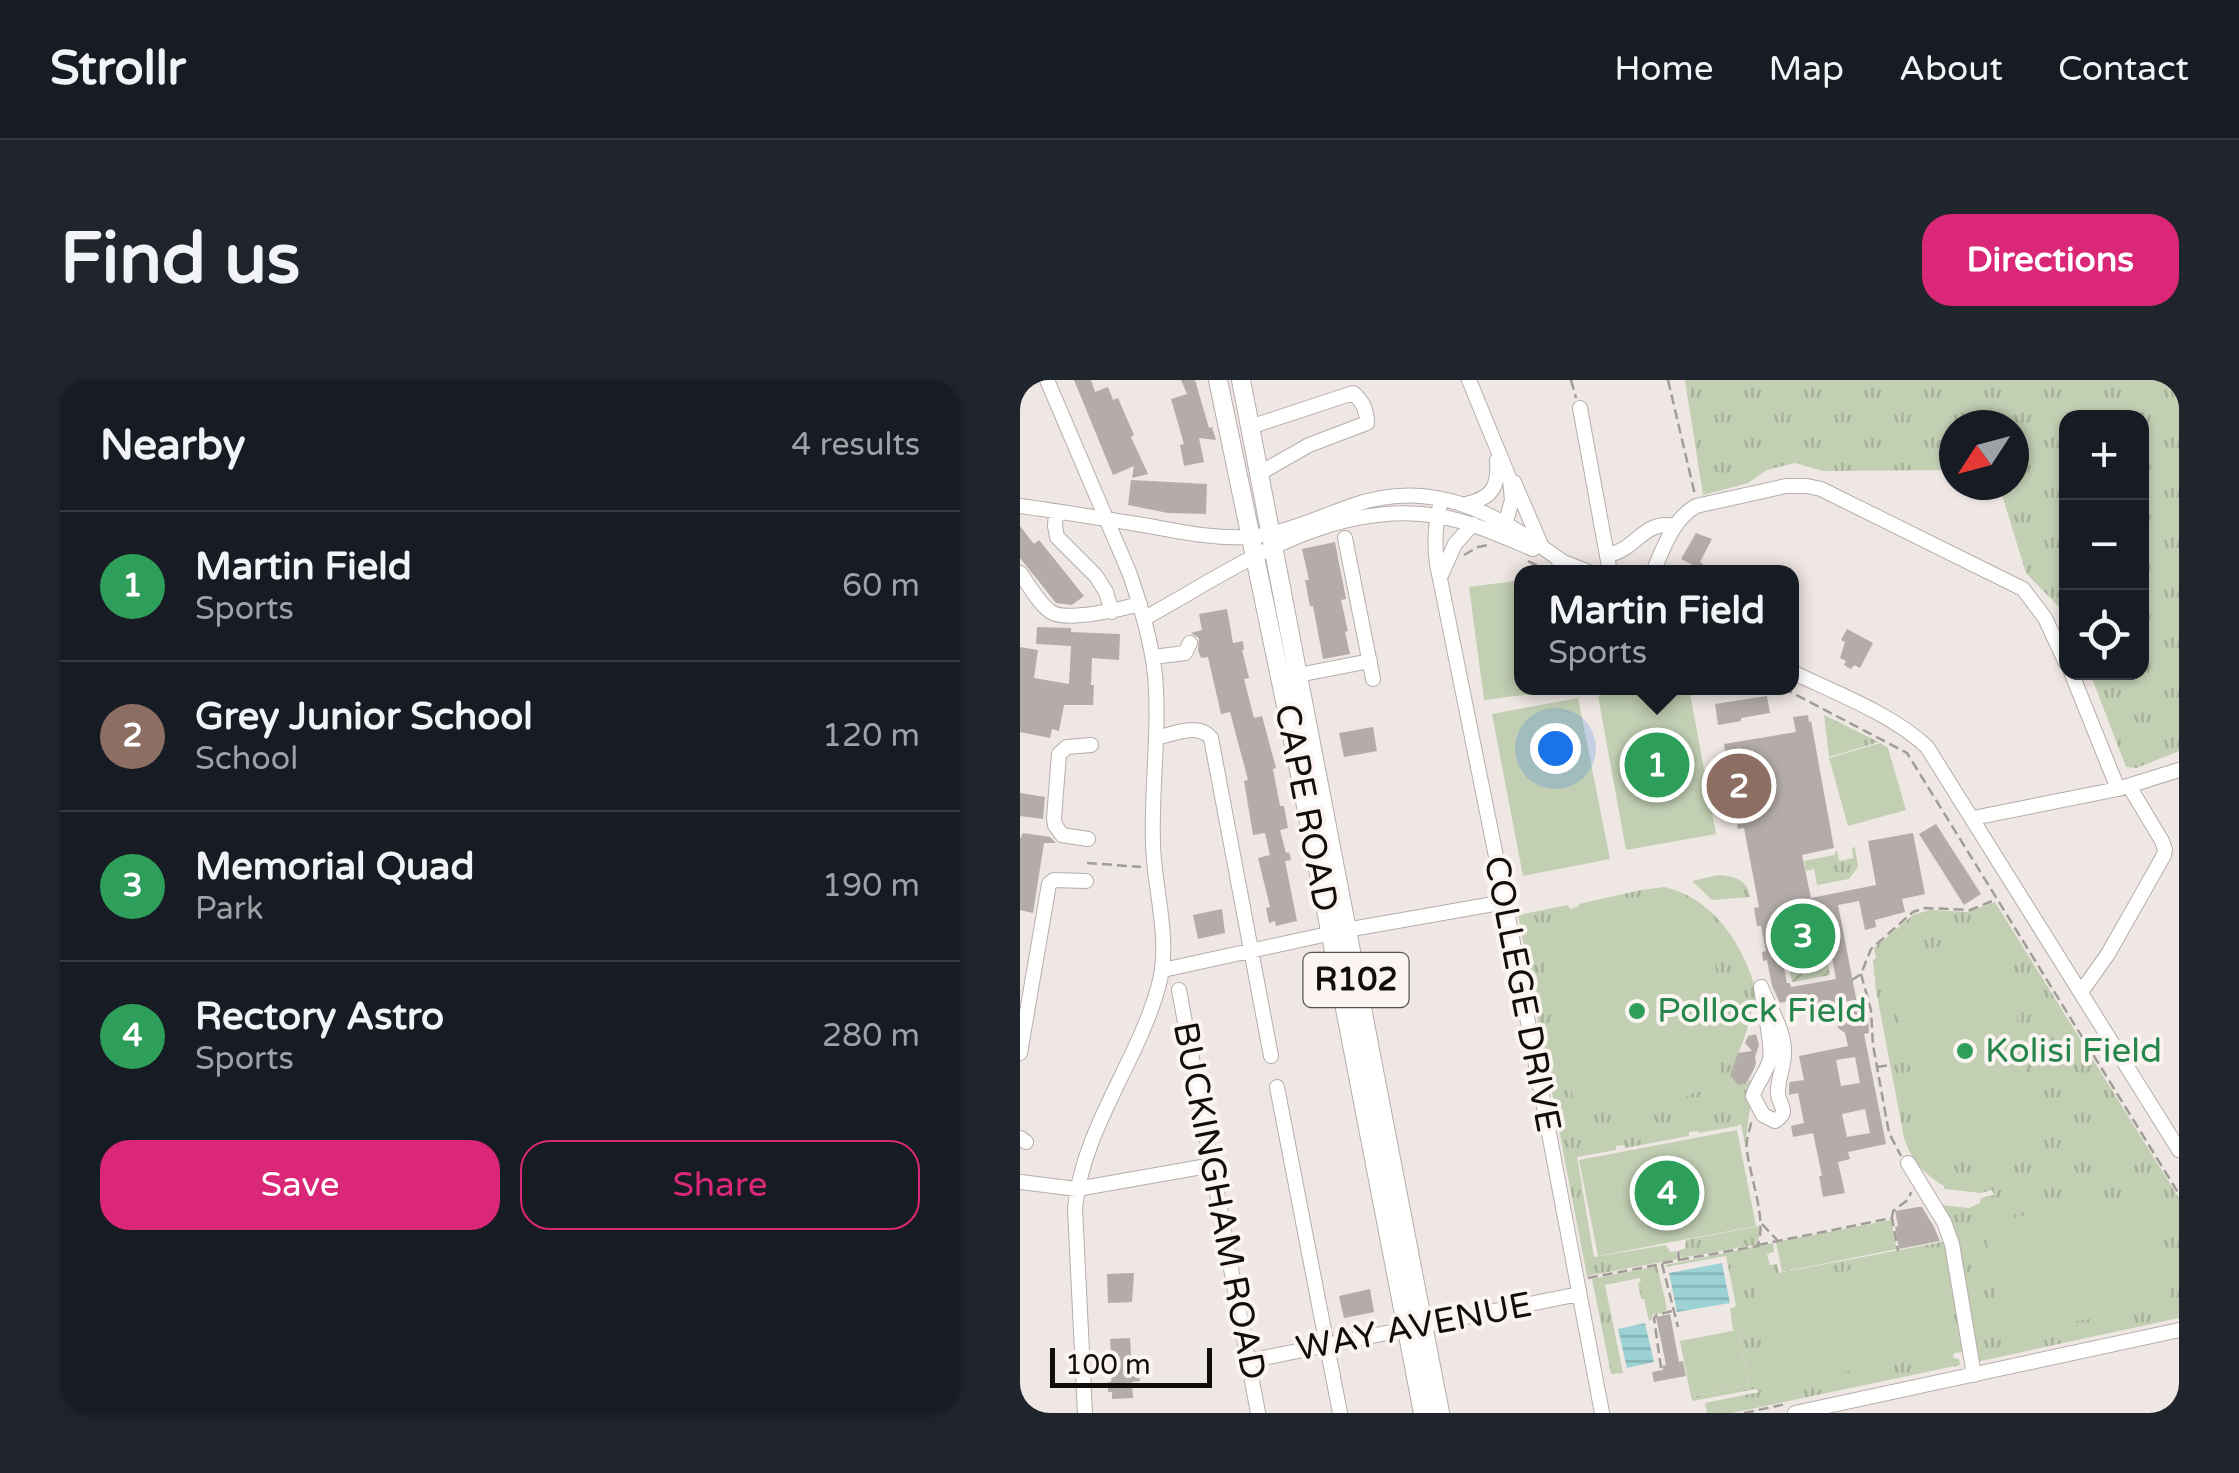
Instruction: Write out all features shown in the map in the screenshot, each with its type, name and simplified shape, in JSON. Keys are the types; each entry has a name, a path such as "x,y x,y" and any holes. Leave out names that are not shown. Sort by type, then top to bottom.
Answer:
{"main road":[{"name":"CAPE ROAD","path":"1218,380 1339,932"},
{"name":"CAPE ROAD","path":"1241,380 1298,675 1339,932 1414,1327 1423,1413"},
{"name":"CAPE ROAD","path":"1414,1327 1440,1413"}],"street":[{"path":"1047,380 1142,611 1153,658 1156,738 1154,868 1163,934 1163,970 1154,1003 1091,1146 1077,1189 1085,1413"},
{"path":"1468,380 1542,546"},
{"path":"1250,427 1353,392 1367,412 1367,423 1359,428 1309,446 1260,473"},
{"path":"1580,408 1608,565"},
{"path":"1497,530 1499,454"},
{"path":"1497,530 1510,512 1512,490 1499,454"},
{"path":"1020,573 1057,615 1142,611 1254,558 1273,540 1383,496 1400,494 1466,504 1487,496 1498,479"},
{"path":"1656,565 1675,526 1696,506 1786,486 1808,486 2023,588 2045,618 2059,648"},
{"name":"COLLEGE DRIVE","path":"1442,499 1437,516 1436,553 1602,1413"},
{"path":"1466,504 1497,530 1571,565"},
{"path":"1020,506 1210,536 1273,540 1360,516 1437,516 1497,530 1542,546 1563,562"},
{"path":"1056,511 1057,537 1096,576 1112,612"},
{"path":"1441,575 1455,544 1473,524"},
{"path":"1606,555 1622,551 1659,524 1675,526"},
{"path":"1345,538 1373,679"},
{"path":"1153,658 1185,653 1190,644"},
{"path":"1298,675 1370,661"},
{"path":"1799,676 1884,718 1918,739 1935,757 2081,992 2174,1130 2179,1150"},
{"path":"2075,680 2124,788 2162,841 2164,855 2122,932 2081,992"},
{"path":"1156,738 1200,729 1210,738 1271,1056"},
{"path":"1088,840 1062,835 1054,818 1059,754 1072,746 1092,745"},
{"path":"1973,818 2124,788 2179,770"},
{"path":"1020,1053 1049,884 1054,880 1086,881"},
{"path":"1163,970 1505,902"},
{"path":"1760,987 1784,1044 1778,1087 1783,1115 1772,1121 1755,1103 1755,1089 1771,1053 1760,987"},
{"name":"BUCKINGHAM ROAD","path":"1179,990 1258,1413"},
{"path":"1277,1087 1340,1413"},
{"path":"1908,1163 1944,1222 1952,1244 1974,1375"},
{"path":"1020,1182 1077,1189 1213,1165"},
{"name":"WAY AVENUE","path":"1248,1361 1579,1294"},
{"path":"1795,1413 1838,1408 2179,1330"}],"path":[{"path":"1570,380 1580,408"},
{"path":"1668,380 1696,506"},
{"path":"1464,556 1484,545 1497,530"},
{"path":"1523,559 1535,565"},
{"path":"1797,695 1907,753 2179,1194"},
{"path":"1087,864 1154,868"},
{"path":"1852,980 1861,974 1871,950 1913,912 1921,908 1970,910 1995,900"},
{"path":"1861,974 1874,1020 1876,1068 1889,1134"},
{"path":"1876,1068 1891,1065"},
{"path":"1755,1103 1746,1143 1760,1222 1757,1246"},
{"path":"1587,1279 1892,1218 1898,1251"},
{"path":"1760,1222 1778,1241"},
{"path":"1678,1250 1679,1260"},
{"path":"1662,1264 1678,1327"},
{"path":"1661,1368 1654,1318 1674,1310"}],"green space":[{"path":"1685,380 2176,380 2179,751 2137,768 2126,767 2093,680 2149,680 2149,410 2059,410 2059,607 2026,573 2004,500 2029,500 2029,410 1939,410 1939,470 1823,471 1795,463 1767,470 1748,483 1703,495"},
{"path":"1514,581 1514,695 1524,695 1484,700 1469,587"},
{"path":"1690,695 1716,834 1626,850 1598,696"},
{"path":"1578,698 1610,859 1523,876 1492,714"},
{"path":"1824,715 1879,742 1829,757"},
{"path":"1880,743 1888,748 1906,810 1848,826 1829,758"},
{"path":"1855,847 1858,867 1849,879 1817,885 1814,869 1806,871 1804,861 1834,855 1837,850 1839,861 1853,858"},
{"path":"1718,875 1739,880 1750,897 1712,900 1692,881"},
{"path":"1665,887 1683,893 1714,915 1738,946 1753,982 1758,1000 1752,1001 1747,1030 1730,1075 1738,1085 1754,1081 1745,1144 1739,1124 1577,1157 1594,1257 1666,1245 1670,1252 1676,1251 1678,1259 1587,1276 1518,915 1568,905 1570,909"},
{"name":"Pollock Field","path":"1634,901 1668,909 1687,906 1688,922 1705,942 1715,965 1725,1029 1718,1059 1723,1088 1693,1093 1674,1104 1651,1110 1613,1106 1575,1112 1569,1071 1549,1008 1541,929 1575,924 1610,904"},
{"path":"1995,902 2179,1198 2179,1318 1976,1362 1939,1205 1969,1208 1980,1203 1981,1198 1994,1195 1992,1190 1981,1193 1944,1189 1910,1153 1904,1138 1873,960 1874,948 1913,915 1929,910 1967,912"},
{"path":"1819,916 1830,975 1792,982 1780,923"},
{"name":"Kolisi Field","path":"2001,935 2041,1145 1929,1166 1889,956"},
{"path":"2127,1127 2133,1161 2101,1167 2095,1133"},
{"path":"1737,1130 1756,1226 1598,1256 1579,1160"},
{"path":"2148,1193 2170,1304 2004,1335 1983,1223"},
{"path":"1891,1220 1897,1249 1782,1272 1776,1242"},
{"path":"1759,1226 1755,1245 1681,1258 1679,1250 1685,1249 1686,1240"},
{"path":"1947,1241 1964,1352 1954,1353 1953,1358 1959,1359 1960,1365 1732,1413 1707,1413 1705,1403 1759,1392 1756,1389 1693,1401 1691,1397 1749,1385 1738,1330 1733,1331 1730,1309 1736,1306 1726,1256 1666,1265 1773,1243 1774,1252 1767,1254 1770,1265 1777,1264 1779,1273"},
{"path":"1933,1252 1954,1347 1777,1387 1755,1291"},
{"path":"1657,1266 1667,1308 1652,1315 1652,1320 1649,1321 1641,1299 1640,1278 1605,1285 1623,1373 1611,1374 1592,1279"},
{"path":"1738,1330 1749,1385 1691,1397 1680,1341"}],"water":[{"path":"1722,1263 1730,1303 1677,1312 1669,1273"},
{"path":"1645,1323 1654,1362 1627,1368 1618,1329"}],"building":[{"path":"1074,380 1091,380 1095,392 1108,387 1113,400 1118,398 1148,474 1132,478 1134,466 1113,475"},
{"path":"1181,380 1195,380 1216,440 1199,438 1204,462 1184,466 1180,445 1184,444 1171,399 1187,394"},
{"path":"1131,480 1207,484 1206,514 1168,513 1128,505"},
{"path":"1020,526 1034,544 1039,540 1084,596 1072,605 1056,603 1020,558"},
{"path":"1696,533 1712,539 1700,562 1704,565 1681,559"},
{"path":"1335,542 1346,599 1341,600 1350,654 1323,659 1302,549"},
{"path":"1227,609 1233,643 1243,641 1249,678 1244,679 1254,718 1262,716 1288,828 1280,830 1291,860 1285,861 1297,921 1276,926 1275,921 1269,923 1266,908 1270,907 1258,858 1270,855 1265,833 1253,835 1244,781 1248,780 1230,712 1221,714 1208,657 1201,658 1199,638 1191,633 1202,630 1199,614"},
{"path":"1037,627 1120,634 1119,660 1092,658 1093,705 1064,705 1059,731 1052,729 1050,738 1020,732 1020,647 1038,650 1034,678 1069,684 1071,646 1036,644"},
{"path":"1847,629 1873,643 1860,668 1854,665 1851,669 1840,658 1845,642 1841,640"},
{"path":"1767,696 1770,713 1718,725 1715,704"},
{"path":"1808,715 1811,721 1834,848 1802,855 1811,898 1876,885 1868,841 1913,833 1925,894 1902,899 1905,912 1875,920 1876,927 1865,930 1859,901 1838,905 1858,1008 1864,1006 1868,1015 1869,1033 1864,1034 1886,1144 1848,1152 1850,1159 1838,1162 1845,1193 1823,1197 1813,1133 1793,1137 1791,1126 1804,1123 1798,1093 1789,1095 1789,1085 1804,1080 1799,1056 1848,1046 1837,1021 1854,1000 1791,1013 1788,1001 1780,1003 1767,960 1763,961 1762,952 1766,951 1761,926 1757,926 1754,908 1759,907 1744,828 1738,829 1724,776 1729,776 1724,744 1796,732 1793,717","holes":["1823,910 1836,979 1791,987 1787,983 1777,918","1855,1057 1860,1083 1841,1086 1836,1060","1865,1109 1870,1133 1847,1137 1842,1114"]},
{"path":"1373,727 1377,751 1344,757 1339,733"},
{"path":"1020,793 1045,797 1043,819 1020,816"},
{"path":"1936,824 1981,894 1964,905 1919,834"},
{"path":"1023,833 1050,837 1056,843 1044,843 1033,913 1020,910"},
{"path":"1222,909 1225,933 1198,939 1193,915"},
{"path":"1756,1034 1759,1045 1754,1069 1746,1084 1738,1085 1730,1075 1738,1053 1752,1051 1745,1043 1748,1036"},
{"path":"1922,1207 1940,1241 1899,1249 1895,1211"},
{"path":"1134,1273 1132,1302 1108,1303 1107,1274"},
{"path":"1370,1289 1374,1312 1344,1318 1339,1296"},
{"path":"1670,1314 1679,1362 1683,1361 1686,1376 1654,1382 1652,1372 1663,1370 1666,1365 1656,1317"},
{"path":"1130,1338 1132,1373 1139,1373 1140,1381 1132,1382 1133,1398 1112,1399 1112,1392 1108,1392 1112,1374 1110,1339"}],"place":[{"name":"Martin Field","path":"1657,765"},
{"name":"Grey Junior School","path":"1739,786"},
{"name":"Memorial Quad","path":"1803,936"},
{"name":"Pollock Field","path":"1637,1011"},
{"name":"Kolisi Field","path":"1965,1051"},
{"name":"Rectory Astro","path":"1667,1193"}]}
